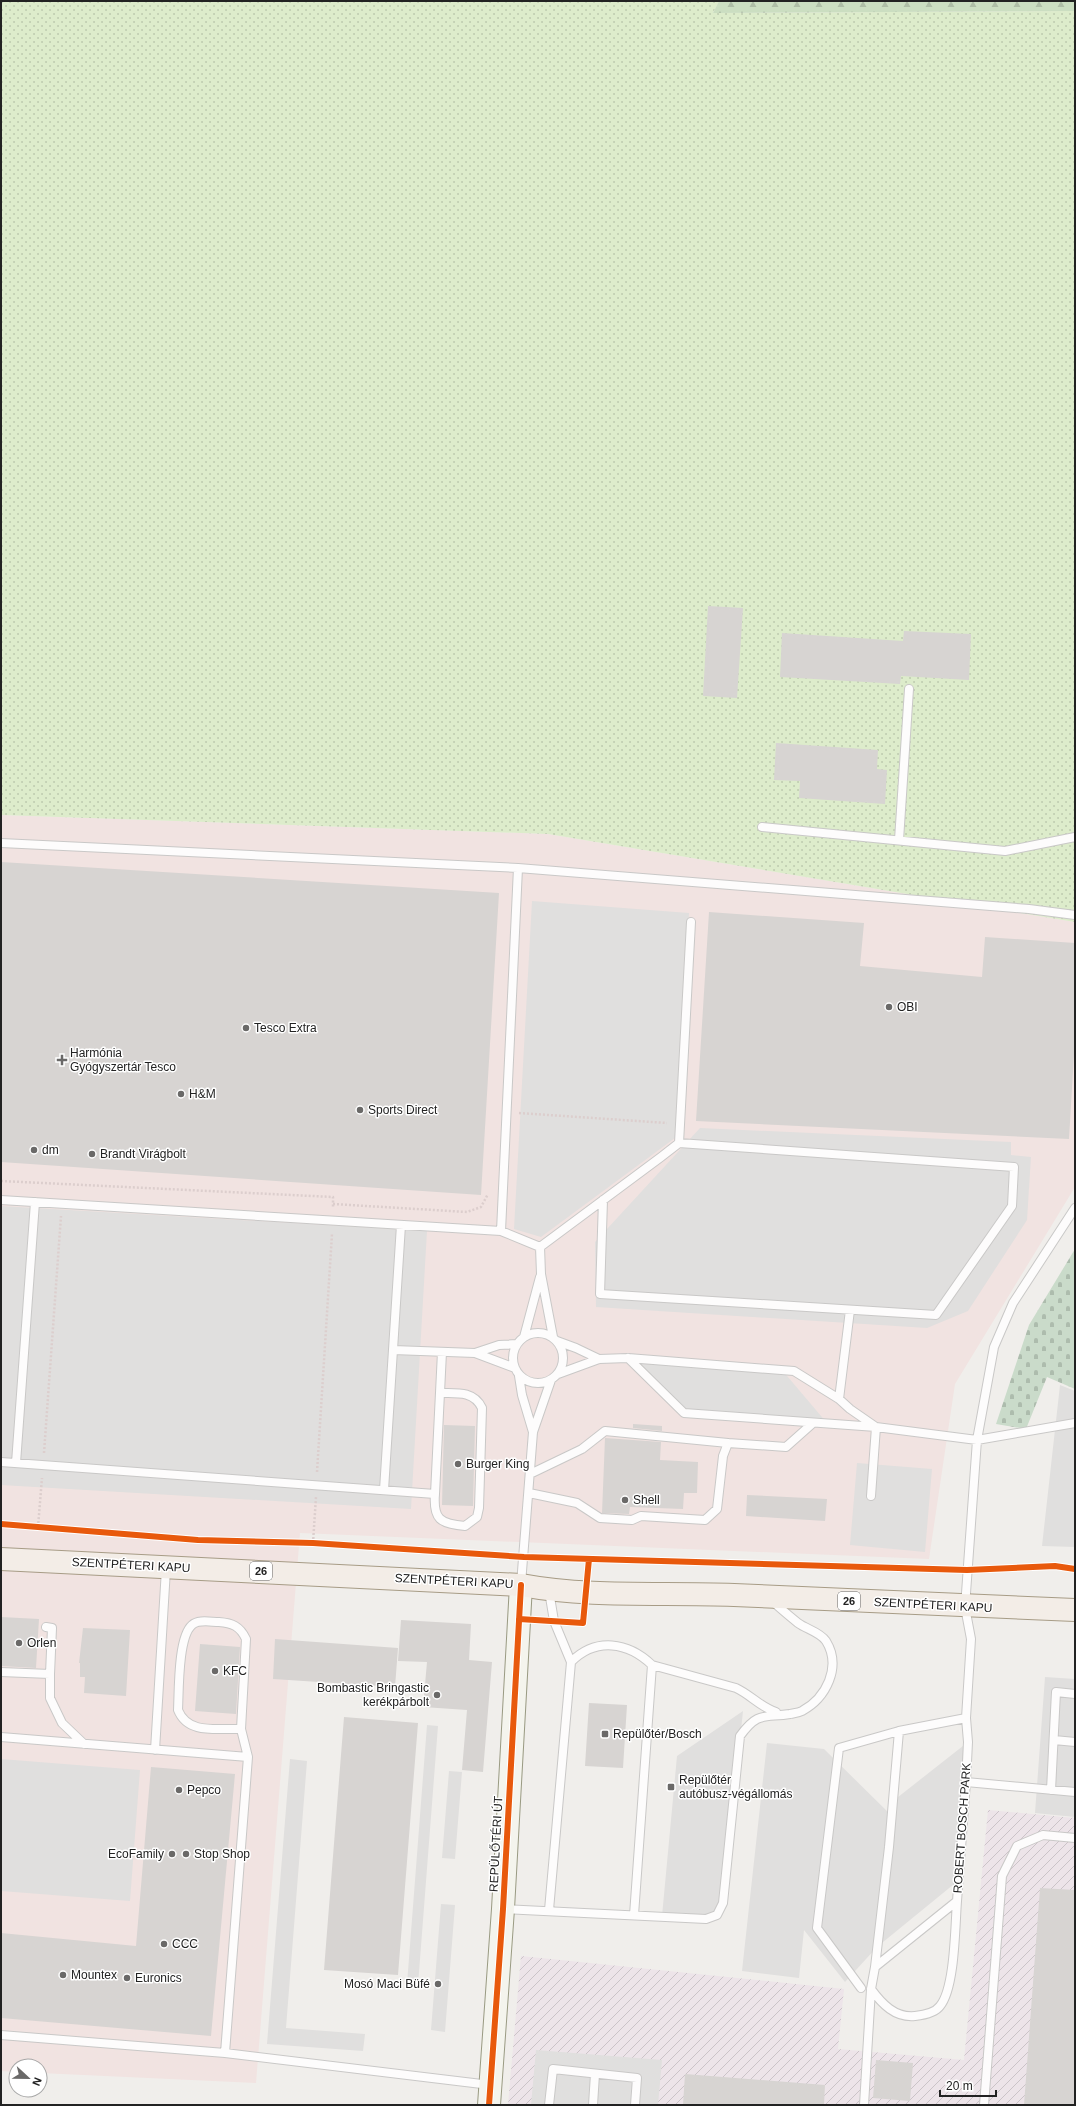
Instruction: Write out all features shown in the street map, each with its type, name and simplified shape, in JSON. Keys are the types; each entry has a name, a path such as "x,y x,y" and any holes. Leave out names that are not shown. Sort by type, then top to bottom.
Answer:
{"main road":[{"name":"SZENTPÉTERI KAPU","path":"1,1559 166,1566 521,1585 549,1590 766,1596 965,1607 1075,1610"}],"street":[{"name":"REPÜLŐTÉRI ÚT","path":"489,2095 503,1909 521,1585"}],"lane":[{"path":"899,840 909,688"},
{"path":"762,827 1005,850 1075,837"},
{"path":"1,843 518,868 1029,909 1075,915"},
{"path":"500,1231 518,868"},
{"path":"679,1143 691,922"},
{"path":"540,1247 679,1143 1014,1167 1012,1206 936,1315 600,1294 603,1200"},
{"path":"1,1200 500,1231 540,1247"},
{"path":"16,1463 35,1202"},
{"name":"ROBERT BOSCH PARK","path":"875,1966 957,1902 966,1782 968,1742 966,1718 971,1639 965,1607 977,1440 997,1340 1013,1302 1075,1208"},
{"path":"384,1490 401,1225"},
{"path":"540,1247 541,1274 555,1339 562,1350 564,1360 558,1374"},
{"path":"524,1337 541,1274"},
{"path":"839,1399 850,1310"},
{"path":"533,1432 522,1395 519,1376 514,1368 513,1358 517,1344 524,1337 538,1333 599,1359"},
{"path":"475,1354 499,1345 517,1344"},
{"path":"393,1350 475,1354 514,1368"},
{"path":"441,1392 467,1394 474,1397 482,1408 479,1508 477,1517 464,1526 449,1524 442,1521 434,1508 442,1352"},
{"path":"628,1358 684,1413 876,1427 977,1440 1075,1423"},
{"path":"519,1376 536,1384 551,1380 558,1374 599,1359 628,1358 794,1371 839,1399 850,1409 876,1427"},
{"path":"521,1585 533,1432 551,1380"},
{"path":"530,1474 582,1449 605,1431 728,1444 786,1447 813,1422"},
{"path":"871,1496 876,1427"},
{"path":"529,1493 577,1503 600,1518 632,1520 641,1516 706,1520 717,1510 723,1456 728,1444"},
{"path":"1,1462 435,1494"},
{"path":"155,1750 166,1566"},
{"path":"549,1590 554,1621 571,1662 549,1910"},
{"path":"503,1909 549,1910 706,1919 717,1915 723,1903 740,1736 748,1725 764,1715 785,1715 801,1712 817,1700 828,1686 832,1670 830,1653 826,1640 799,1624 766,1596"},
{"path":"225,2053 248,1757 241,1729 246,1639 242,1630 228,1623 199,1621 192,1624 184,1639 178,1710 182,1718 195,1728 241,1729"},
{"path":"46,1627 52,1628 50,1698 62,1724 84,1744"},
{"path":"571,1662 589,1649 617,1645 627,1647 642,1655 652,1665 736,1688 747,1694 765,1709 785,1715"},
{"path":"634,1915 652,1665"},
{"path":"1,1672 50,1674"},
{"path":"1051,1790 1056,1692 1075,1694"},
{"path":"861,1988 817,1928 839,1748 899,1731 966,1718"},
{"path":"864,2105 871,1989 890,1840 899,1731"},
{"path":"1,1737 248,1757"},
{"path":"1054,1740 1075,1742"},
{"path":"966,1782 1075,1792"},
{"path":"984,2105 1002,1876 1017,1846 1043,1835 1075,1838"},
{"path":"871,1989 886,2007 908,2017 925,2015 940,2008 949,1992 957,1902"},
{"path":"1,2035 225,2053 489,2095"},
{"path":"549,2105 553,2069 637,2078 635,2105"},
{"path":"593,2105 595,2074"}],"path":[{"path":"506,1112 680,1124"},
{"path":"1,1181 334,1197 313,1543"},
{"path":"38,1527 44,1465 63,1185"},
{"path":"333,1204 467,1212 481,1207 491,1190"},
{"path":"31,1526 46,1528"},
{"path":"306,1543 321,1543"}],"shaded area":[{"path":"1,815 548,834 1075,922 1075,1187 955,1384 929,1559 300,1533 256,2083 48,2073 48,2058 8,2058 8,2071 1,2071"},
{"path":"532,901 689,913 675,1138 541,1237 514,1229"},
{"path":"700,1128 1011,1142 1011,1155 1031,1157 1027,1220 968,1311 927,1328 596,1307 595,1242"},
{"path":"1,1206 427,1231 411,1509 1,1485"},
{"path":"628,1358 782,1370 827,1423 684,1413"},
{"path":"1060,1385 1075,1391 1075,1547 1042,1546"},
{"path":"857,1463 932,1469 925,1552 850,1545"},
{"path":"1045,1677 1075,1679 1075,1817 1035,1813"},
{"path":"743,1711 723,1903 717,1915 662,1916 677,1756"},
{"path":"427,1725 438,1726 418,1985 407,1984"},
{"path":"968,1742 959,1880 877,1947 845,1982 804,1930 799,1978 742,1971 767,1743 824,1749 892,1816 893,1801"},
{"path":"1,1759 140,1770 130,1901 1,1891"},
{"path":"290,1759 307,1761 286,2028 365,2034 363,2051 267,2044"},
{"path":"449,1771 462,1772 455,1859 442,1858"},
{"path":"988,1810 1075,1818 1075,2105 508,2105 521,1956 844,1989 838,2049 964,2060"},
{"path":"441,1904 455,1905 445,2032 431,2030"},
{"path":"536,2050 662,2060 658,2105 531,2105"}],"green space":[{"path":"1,1 719,1 713,13 1075,11 1075,922 548,834 1,815"},
{"path":"719,1 1075,1 1075,11 713,13"},
{"path":"1075,1249 1075,1389 1047,1377 1026,1429 996,1424 1029,1325"}],"building":[{"path":"708,606 743,608 737,698 703,696"},
{"path":"904,631 971,634 969,680 901,676 900,684 780,677 782,633 903,641"},
{"path":"776,743 878,750 877,769 887,770 885,804 799,798 800,781 774,780"},
{"name":"Tesco Extra","path":"1,862 499,893 481,1195 1,1162"},
{"name":"OBI","path":"709,912 864,923 860,966 982,977 985,937 1075,943 1075,1037 1069,1139 696,1121"},
{"path":"633,1424 662,1426 662,1431 633,1428"},
{"path":"444,1425 475,1426 473,1506 442,1505"},
{"path":"605,1438 661,1442 660,1460 698,1462 697,1493 684,1493 683,1509 630,1507 629,1514 602,1513"},
{"path":"747,1495 827,1499 825,1521 746,1516"},
{"name":"Orlen","path":"1,1617 39,1619 36,1668 1,1666"},
{"path":"401,1620 471,1624 469,1660 492,1662 483,1772 462,1770 467,1710 423,1707 427,1662 398,1661"},
{"path":"83,1628 130,1630 126,1696 84,1693 85,1677 80,1677 79,1663"},
{"path":"275,1639 398,1648 395,1687 273,1679"},
{"path":"200,1644 240,1647 236,1714 195,1711"},
{"path":"589,1703 627,1705 623,1768 585,1766"},
{"path":"344,1717 418,1723 398,1975 324,1970"},
{"name":"Stop Shop","path":"151,1767 235,1774 211,2036 1,2018 1,1933 136,1946"},
{"path":"1040,1888 1075,1890 1075,2105 1024,2105"},
{"path":"876,2060 913,2063 910,2101 873,2098"},
{"path":"685,2074 825,2085 824,2105 683,2105"}],"cycle path":[{"path":"1,1524 198,1540 313,1543 524,1557 967,1570 1055,1566 1075,1569"},
{"path":"519,1619 583,1623 589,1559"},
{"path":"489,2105 503,1909 521,1585"}],"place":[{"name":"OBI","path":"889,1007"},
{"name":"Tesco Extra","path":"246,1028"},
{"name":"Harmónia Gyógyszertár Tesco","path":"62,1060"},
{"name":"H&M","path":"181,1094"},
{"name":"Sports Direct","path":"360,1110"},
{"name":"dm","path":"34,1150"},
{"name":"Brandt Virágbolt","path":"92,1154"},
{"name":"Burger King","path":"458,1464"},
{"name":"Shell","path":"625,1500"},
{"name":"Orlen","path":"19,1643"},
{"name":"KFC","path":"215,1671"},
{"name":"Bombastic Bringastic kerékpárbolt","path":"437,1695"},
{"name":"Repülőtér/Bosch","path":"605,1734"},
{"name":"Repülőtér autóbusz-végállomás","path":"671,1787"},
{"name":"Pepco","path":"179,1790"},
{"name":"EcoFamily","path":"172,1854"},
{"name":"Stop Shop","path":"186,1854"},
{"name":"CCC","path":"164,1944"},
{"name":"Mountex","path":"63,1975"},
{"name":"Euronics","path":"127,1978"},
{"name":"Mosó Maci Büfé","path":"438,1984"}]}
